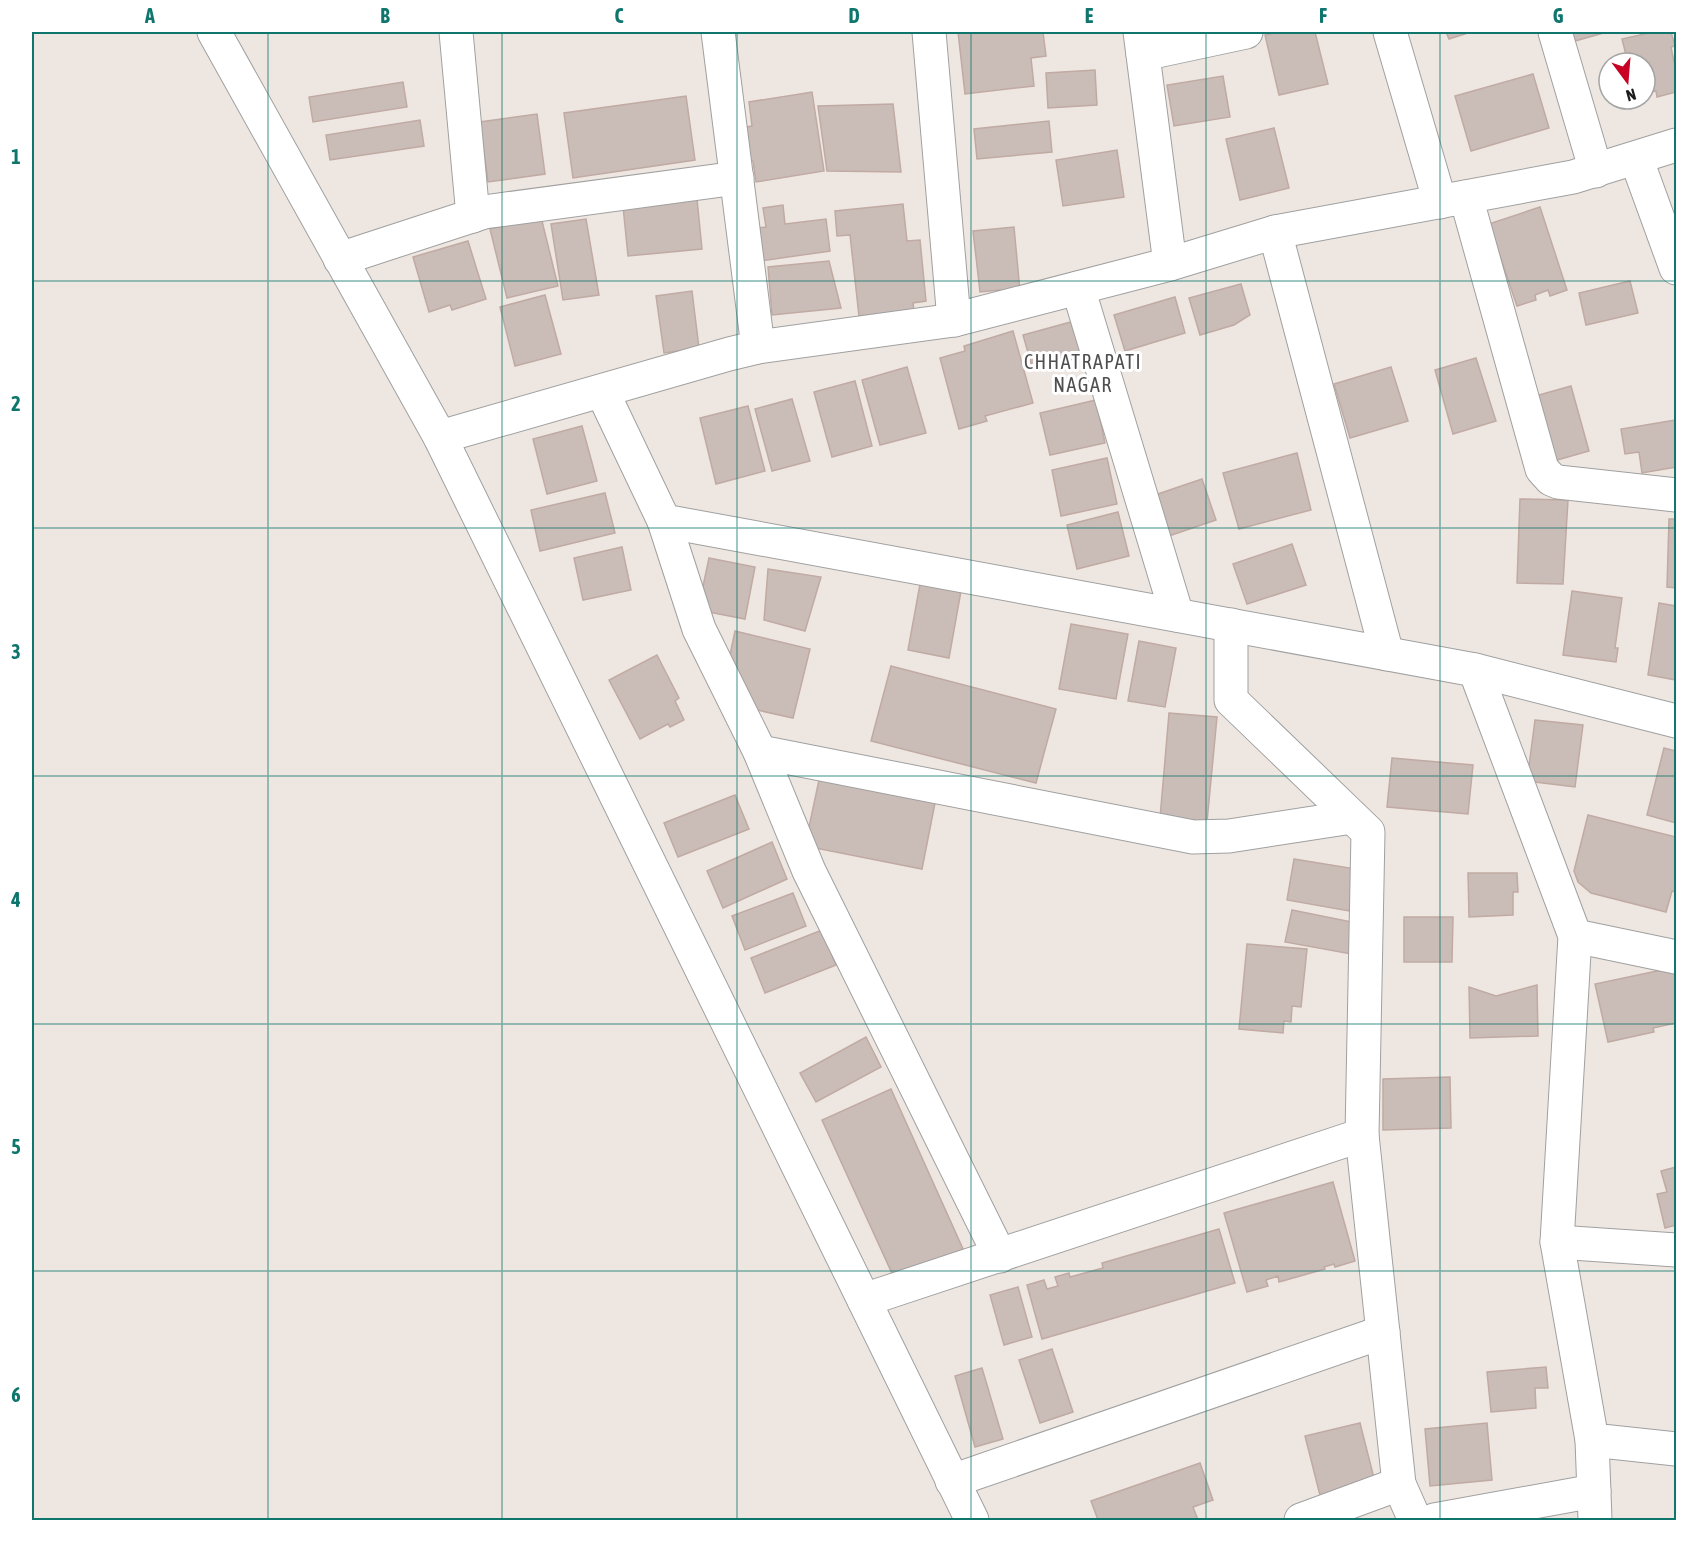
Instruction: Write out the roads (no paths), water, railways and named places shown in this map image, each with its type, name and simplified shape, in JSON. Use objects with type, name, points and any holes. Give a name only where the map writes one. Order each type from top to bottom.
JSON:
[{"type":"street","points":[[214,32],[440,438],[972,1521]]},
{"type":"street","points":[[456,32],[473,216]]},
{"type":"street","points":[[718,32],[758,347]]},
{"type":"street","points":[[929,32],[954,320]]},
{"type":"street","points":[[1170,264],[1142,43],[1246,32]]},
{"type":"street","points":[[1390,32],[1453,200],[1542,469],[1558,482],[1677,495]]},
{"type":"street","points":[[1555,32],[1596,171]]},
{"type":"street","points":[[440,438],[758,347],[954,320],[1170,264],[1275,232],[1573,177],[1677,145]]},
{"type":"street","points":[[1636,158],[1677,268]]},
{"type":"street","points":[[340,259],[473,216],[499,210],[737,178]]},
{"type":"street","points":[[1275,232],[1386,654]]},
{"type":"street","points":[[1078,288],[1177,615]]},
{"type":"street","points":[[602,391],[664,521],[699,629],[760,752],[809,871],[1000,1257]]},
{"type":"street","points":[[664,521],[1474,670],[1677,721]]},
{"type":"street","points":[[1231,625],[1231,700],[1368,832],[1362,1135],[1399,1484],[1415,1521]]},
{"type":"street","points":[[1434,1521],[1595,1506],[1592,1440],[1557,1242],[1575,936],[1474,670]]},
{"type":"street","points":[[760,752],[1193,837],[1229,836],[1352,817]]},
{"type":"street","points":[[1575,936],[1677,957]]},
{"type":"street","points":[[864,1300],[1000,1257],[1362,1135]]},
{"type":"street","points":[[1557,1242],[1677,1250]]},
{"type":"street","points":[[952,1481],[1383,1332]]},
{"type":"street","points":[[1592,1440],[1677,1449]]},
{"type":"street","points":[[1301,1521],[1399,1484]]},
{"type":"district","name":"CHHATRAPATI NAGAR","points":[[1083,372]]}]
